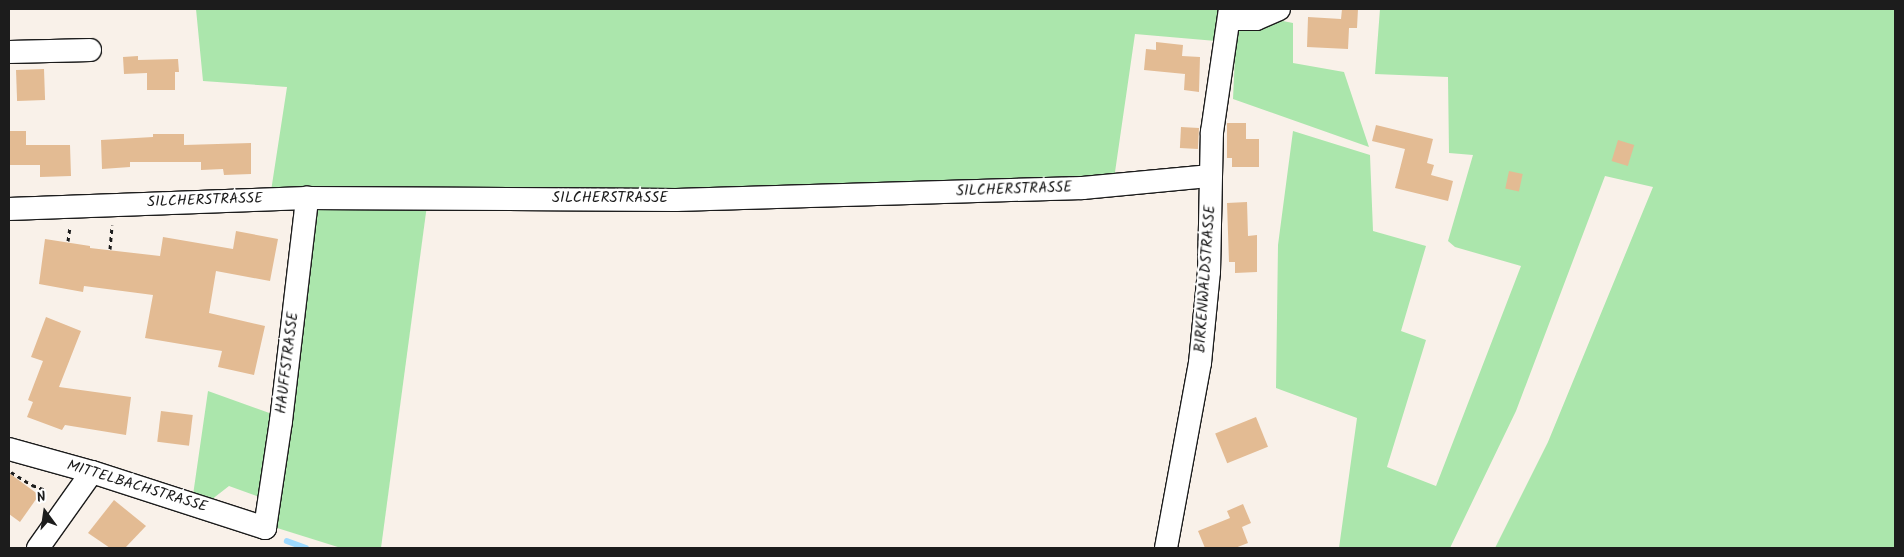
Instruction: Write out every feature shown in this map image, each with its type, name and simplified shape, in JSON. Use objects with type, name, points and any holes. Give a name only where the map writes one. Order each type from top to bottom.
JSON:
[{"type":"street","points":[[1230,14],[1256,19],[1279,9]]},
{"type":"street","name":"BIRKENWALDSTRASSE","points":[[1166,548],[1200,363],[1209,272],[1212,132],[1230,14]]},
{"type":"street","points":[[9,52],[90,50]]},
{"type":"street","name":"SILCHERSTRASSE","points":[[9,210],[160,202],[307,198],[676,200],[1083,188],[1210,176]]},
{"type":"street","name":"HAUFFSTRASSE","points":[[265,528],[281,421],[307,198]]},
{"type":"street","name":"MITTELBACHSTRASSE","points":[[9,448],[92,472],[265,528]]},
{"type":"street","points":[[38,548],[92,472]]},
{"type":"green space","points":[[196,9],[1219,9],[1216,41],[1135,34],[1114,179],[784,190],[271,191],[287,87],[203,81]]},
{"type":"green space","points":[[1380,9],[1895,9],[1895,548],[1495,548],[1548,442],[1653,187],[1605,176],[1516,411],[1450,548],[1339,548],[1357,418],[1276,388],[1278,245],[1293,131],[1370,155],[1373,231],[1426,246],[1401,331],[1426,340],[1387,467],[1436,486],[1521,266],[1455,247],[1448,241],[1473,155],[1449,153],[1448,77],[1375,74]]},
{"type":"green space","points":[[1237,12],[1293,23],[1293,63],[1344,72],[1369,147],[1233,99]]},
{"type":"green space","points":[[427,205],[381,548],[341,548],[274,527],[315,207]]},
{"type":"green space","points":[[208,391],[275,415],[262,498],[229,486],[211,500],[193,495]]},
{"type":"building","points":[[1342,9],[1358,9],[1357,28],[1349,28],[1348,49],[1307,47],[1308,17],[1341,19]]},
{"type":"building","points":[[1156,42],[1183,45],[1182,56],[1200,57],[1199,92],[1184,90],[1185,74],[1144,70],[1146,49],[1156,50]]},
{"type":"building","points":[[138,56],[138,60],[178,59],[179,72],[175,72],[175,90],[147,90],[147,73],[124,74],[123,57]]},
{"type":"building","points":[[44,69],[45,100],[17,101],[16,70]]},
{"type":"building","points":[[1227,123],[1246,123],[1246,139],[1259,139],[1259,167],[1232,167],[1232,158],[1227,158]]},
{"type":"building","points":[[1376,125],[1433,139],[1427,163],[1434,165],[1431,175],[1453,181],[1448,201],[1395,188],[1405,149],[1372,141]]},
{"type":"building","points":[[1181,127],[1199,128],[1198,149],[1180,148]]},
{"type":"building","points":[[9,131],[26,131],[26,145],[70,145],[71,176],[40,177],[40,165],[9,165]]},
{"type":"building","points":[[153,134],[184,134],[184,145],[251,143],[251,174],[224,175],[223,169],[201,170],[201,162],[130,162],[130,167],[102,169],[101,140],[153,137]]},
{"type":"building","points":[[1618,140],[1634,145],[1628,166],[1612,161]]},
{"type":"building","points":[[1509,171],[1523,174],[1519,192],[1505,189]]},
{"type":"building","points":[[1247,202],[1248,236],[1257,235],[1257,272],[1235,273],[1235,262],[1229,262],[1227,203]]},
{"type":"building","points":[[236,231],[278,239],[270,281],[216,271],[209,313],[265,326],[254,375],[218,367],[222,351],[145,338],[153,295],[84,286],[83,292],[39,284],[45,239],[90,246],[90,248],[160,256],[163,237],[233,249]]},
{"type":"building","points":[[46,317],[81,331],[59,387],[131,397],[126,435],[65,425],[62,430],[27,417],[33,402],[28,400],[43,361],[31,357]]},
{"type":"building","points":[[161,411],[193,415],[189,446],[157,442]]},
{"type":"building","points":[[1256,417],[1268,447],[1227,463],[1215,433]]},
{"type":"building","points":[[9,473],[39,495],[20,522],[9,514]]},
{"type":"building","points":[[114,500],[146,526],[125,548],[110,548],[88,533]]},
{"type":"building","points":[[1243,504],[1251,523],[1242,527],[1248,543],[1235,548],[1205,548],[1198,531],[1230,518],[1227,511]]},
{"type":"waterway","points":[[287,541],[306,548]]}]
